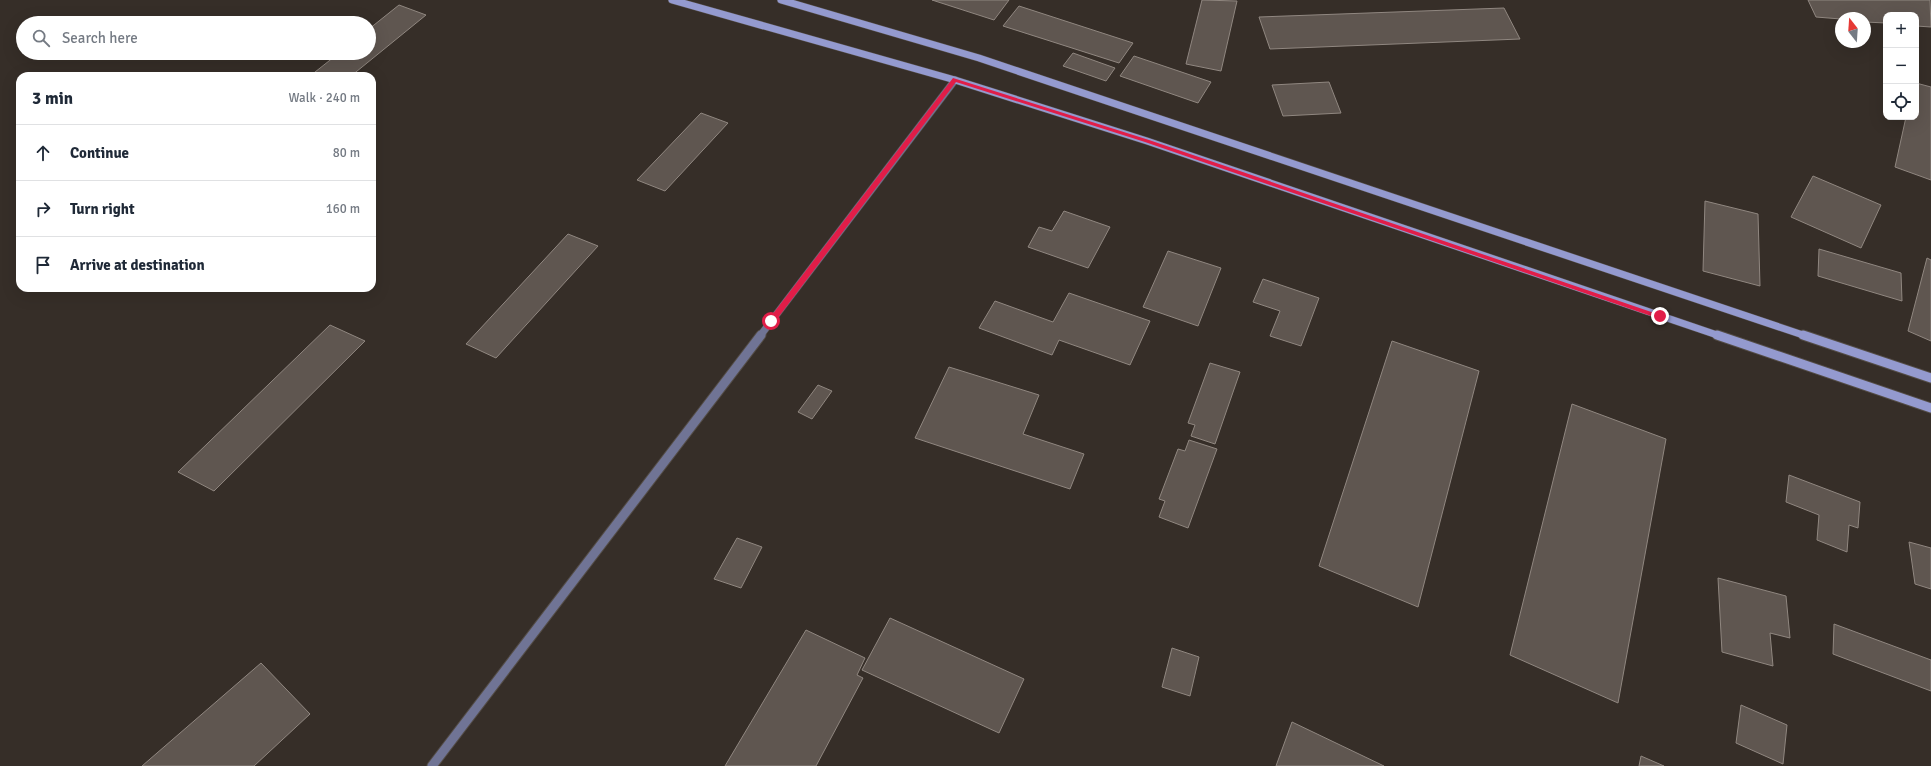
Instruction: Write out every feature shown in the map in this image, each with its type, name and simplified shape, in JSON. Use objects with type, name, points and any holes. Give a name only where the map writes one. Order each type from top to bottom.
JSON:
[{"type":"street","points":[[672,0],[955,80],[1147,141],[1931,408]]},
{"type":"street","points":[[781,0],[979,58],[1931,378]]},
{"type":"street","points":[[432,766],[955,80]]},
{"type":"building","points":[[932,0],[1009,0],[994,20]]},
{"type":"building","points":[[1202,0],[1237,1],[1221,71],[1186,64]]},
{"type":"building","points":[[1808,0],[1930,0],[1931,27],[1919,26],[1919,12],[1883,12],[1883,23],[1871,22],[1871,12],[1835,12],[1835,19],[1816,17]]},
{"type":"building","points":[[399,5],[426,15],[376,56],[376,23]]},
{"type":"building","points":[[1019,6],[1133,43],[1119,63],[1003,26]]},
{"type":"building","points":[[1504,8],[1520,39],[1270,49],[1259,17]]},
{"type":"building","points":[[1073,53],[1115,68],[1106,81],[1063,66]]},
{"type":"building","points":[[1134,56],[1211,82],[1198,103],[1120,76]]},
{"type":"building","points":[[330,60],[371,60],[356,72],[315,72]]},
{"type":"building","points":[[1329,82],[1341,113],[1283,116],[1272,85]]},
{"type":"building","points":[[1919,84],[1931,87],[1931,180],[1895,167],[1905,120],[1919,120]]},
{"type":"building","points":[[701,113],[728,123],[665,191],[637,180]]},
{"type":"building","points":[[1813,176],[1881,205],[1861,248],[1791,217]]},
{"type":"building","points":[[1705,201],[1758,214],[1760,286],[1703,271]]},
{"type":"building","points":[[1064,211],[1110,227],[1088,268],[1028,247],[1039,227],[1052,231]]},
{"type":"building","points":[[568,234],[598,246],[496,358],[466,344]]},
{"type":"building","points":[[1819,249],[1901,273],[1902,301],[1818,276]]},
{"type":"building","points":[[1168,251],[1221,268],[1198,326],[1143,307]]},
{"type":"building","points":[[1927,258],[1931,260],[1931,341],[1908,331]]},
{"type":"building","points":[[1263,279],[1319,298],[1301,346],[1270,336],[1280,311],[1253,302]]},
{"type":"building","points":[[1069,293],[1150,321],[1130,365],[1059,340],[1052,355],[979,328],[995,301],[1053,322]]},
{"type":"building","points":[[330,325],[365,341],[214,491],[178,472]]},
{"type":"building","points":[[1392,341],[1479,371],[1418,607],[1319,566]]},
{"type":"building","points":[[1210,363],[1240,372],[1215,444],[1191,436],[1195,425],[1188,423]]},
{"type":"building","points":[[949,367],[1039,395],[1023,434],[1084,454],[1070,489],[915,438]]},
{"type":"building","points":[[818,385],[832,391],[812,419],[798,412]]},
{"type":"building","points":[[1572,404],[1666,439],[1618,703],[1510,655]]},
{"type":"building","points":[[1189,440],[1217,449],[1188,528],[1159,517],[1165,501],[1159,499],[1178,449],[1185,451]]},
{"type":"building","points":[[1789,475],[1860,502],[1858,528],[1849,525],[1847,552],[1817,540],[1819,515],[1786,502]]},
{"type":"building","points":[[737,538],[762,547],[741,588],[714,579]]},
{"type":"building","points":[[1909,542],[1931,548],[1931,589],[1915,584]]},
{"type":"building","points":[[1718,578],[1786,596],[1790,638],[1770,633],[1773,666],[1722,652]]},
{"type":"building","points":[[890,618],[1024,679],[999,733],[862,670]]},
{"type":"building","points":[[1834,624],[1931,660],[1931,691],[1833,654]]},
{"type":"building","points":[[806,630],[865,658],[857,675],[863,678],[816,766],[725,766]]},
{"type":"building","points":[[1172,648],[1199,657],[1190,696],[1162,687]]},
{"type":"building","points":[[261,663],[310,714],[254,766],[142,766]]},
{"type":"building","points":[[1741,705],[1787,725],[1783,764],[1736,743]]},
{"type":"building","points":[[1292,722],[1384,766],[1276,766]]},
{"type":"building","points":[[1641,756],[1664,766],[1639,766]]},
{"type":"route","points":[[771,321],[955,80],[1147,141],[1660,316]]}]
